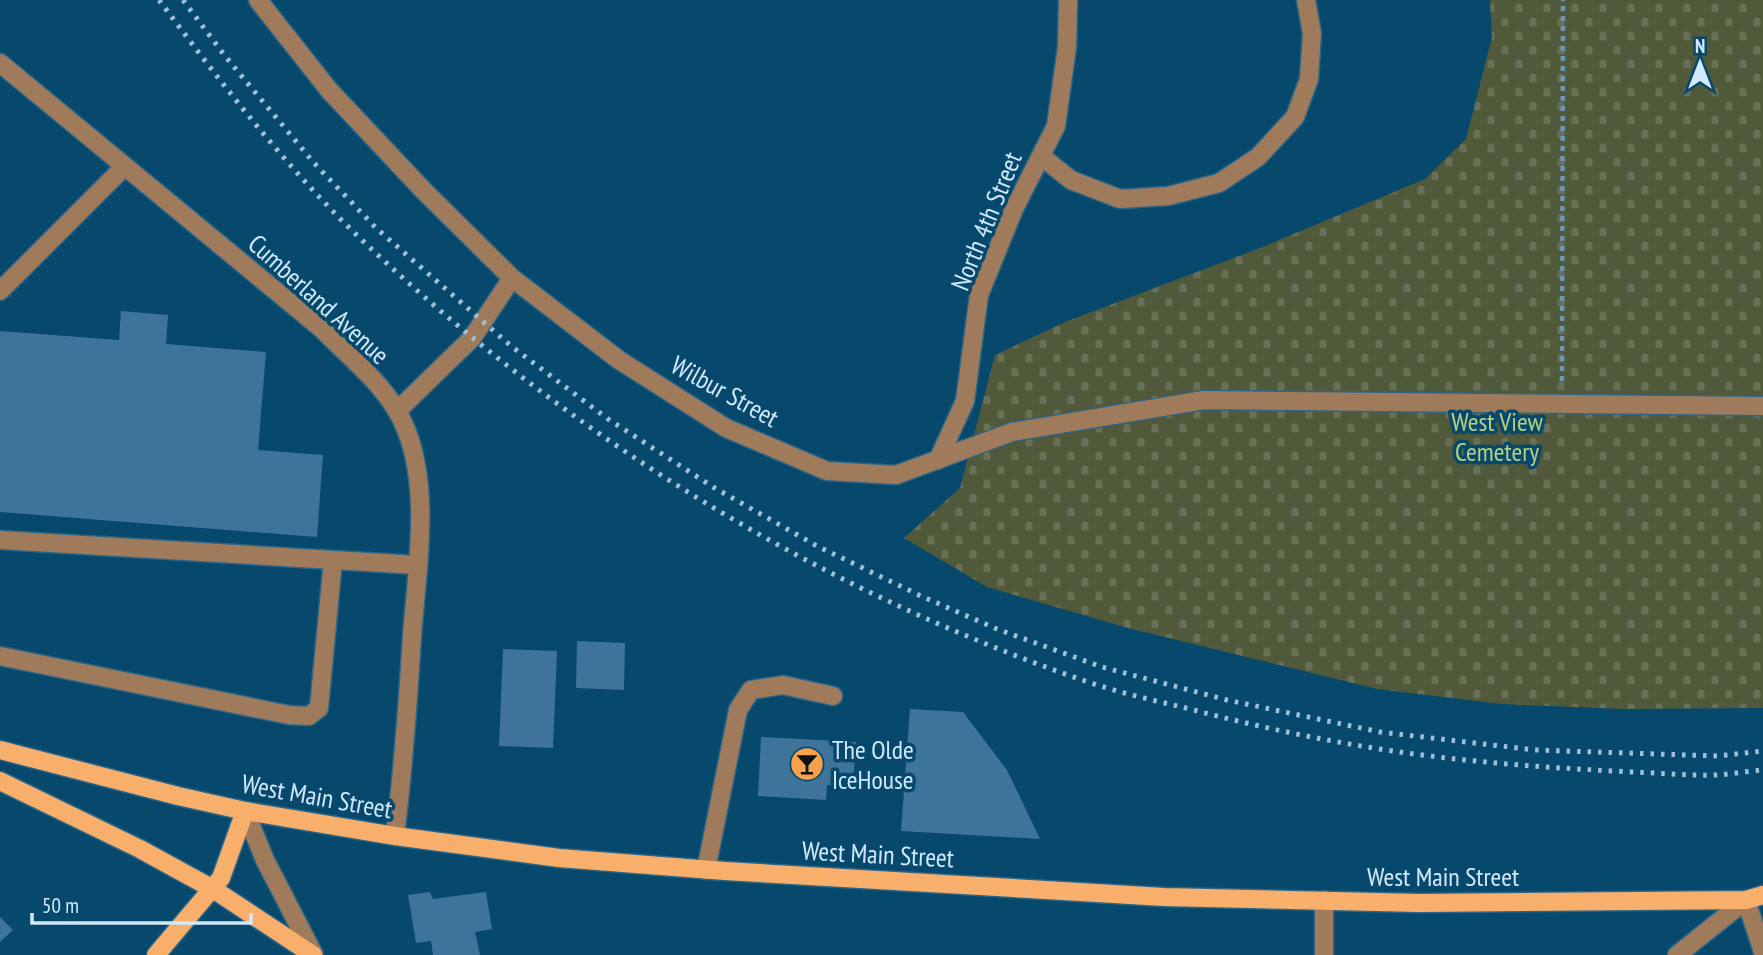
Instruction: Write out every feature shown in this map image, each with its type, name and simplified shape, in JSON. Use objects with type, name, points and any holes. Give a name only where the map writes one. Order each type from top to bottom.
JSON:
[{"type":"main road","name":"West Main Street","points":[[0,750],[245,811],[395,836],[559,858],[706,870],[1164,897],[1419,903],[1754,897]]},
{"type":"main road","points":[[0,781],[140,849],[213,889],[314,955]]},
{"type":"main road","points":[[156,955],[221,878],[245,811]]},
{"type":"street","name":"Wilbur Street","points":[[258,0],[329,90],[423,190],[512,278],[619,360],[726,428],[827,471],[896,475],[1012,432],[1204,400],[1763,406]]},
{"type":"street","name":"North 4th Street","points":[[937,460],[965,401],[979,296],[1014,209],[1056,127],[1066,47],[1068,0]]},
{"type":"street","points":[[1041,156],[1071,180],[1120,199],[1168,196],[1219,183],[1258,158],[1295,117],[1308,79],[1312,33],[1306,0]]},
{"type":"street","name":"Cumberland Avenue","points":[[0,63],[322,329],[367,374],[397,411],[411,443],[419,485],[417,565],[404,753],[395,836]]},
{"type":"street","points":[[0,291],[124,167]]},
{"type":"street","points":[[397,411],[472,338],[512,278]]},
{"type":"street","points":[[0,540],[417,565]]},
{"type":"street","points":[[0,656],[289,715],[309,716],[319,708],[332,560]]},
{"type":"street","points":[[706,870],[738,710],[751,690],[783,685],[833,695]]},
{"type":"street","points":[[245,811],[265,860],[314,955]]},
{"type":"street","points":[[1677,955],[1754,897],[1763,952]]},
{"type":"street","points":[[1324,900],[1324,955]]},
{"type":"path","points":[[1562,403],[1563,0]]},
{"type":"green space","name":"West View Cemetery","points":[[1490,0],[1763,0],[1763,708],[1623,709],[1501,704],[1377,689],[1128,628],[987,587],[904,538],[960,488],[995,355],[1065,322],[1260,248],[1425,179],[1466,139],[1492,37]]},
{"type":"building","points":[[121,311],[168,315],[166,344],[266,352],[258,450],[323,455],[317,537],[0,512],[0,331],[119,340]]},
{"type":"building","points":[[577,641],[625,643],[624,690],[576,688]]},
{"type":"building","points":[[503,649],[557,651],[553,748],[499,746]]},
{"type":"building","points":[[910,709],[963,712],[1007,770],[1040,839],[901,831]]},
{"type":"building","name":"The Olde IceHouse","points":[[761,737],[856,742],[853,787],[827,785],[826,800],[758,796]]},
{"type":"building","points":[[430,892],[433,899],[486,892],[492,929],[475,932],[480,955],[433,955],[431,941],[416,943],[408,895]]},
{"type":"building","points":[[0,917],[13,930],[0,942]]},
{"type":"railway","points":[[159,0],[231,94],[308,185],[364,242],[444,314],[527,381],[614,444],[704,502],[797,555],[892,603],[990,646],[1102,687],[1280,731],[1413,754],[1540,767],[1696,775],[1763,770]]},
{"type":"railway","points":[[183,0],[225,56],[314,163],[376,228],[511,346],[608,419],[713,487],[817,546],[921,596],[997,629],[1102,667],[1227,700],[1380,732],[1535,750],[1718,756],[1763,751]]},
{"type":"place","name":"The Olde IceHouse","points":[[807,764]]}]
